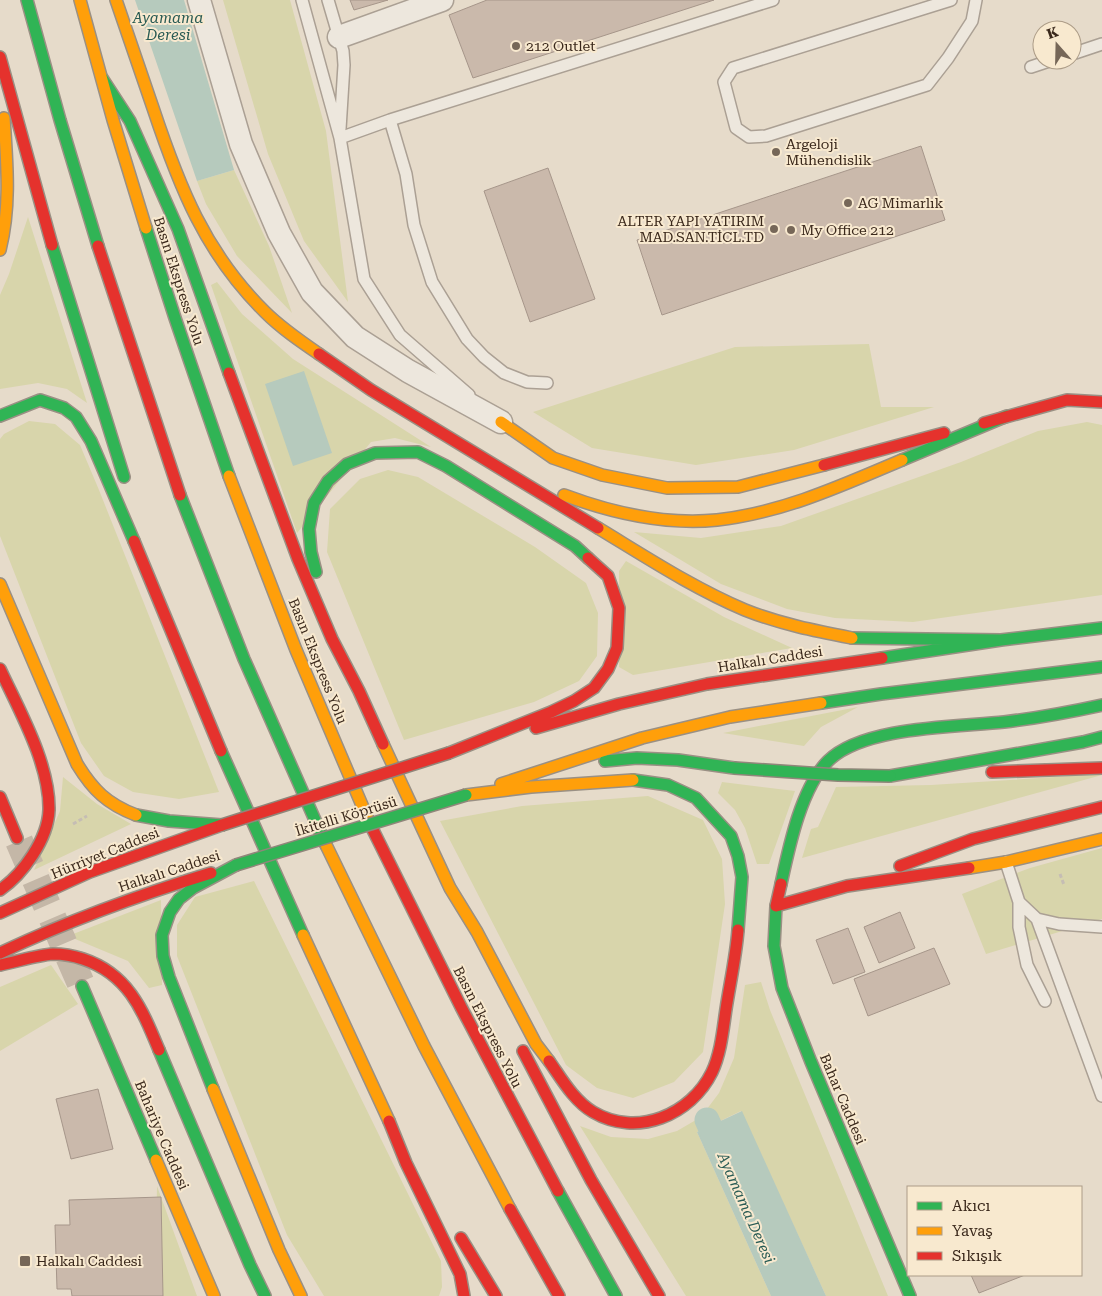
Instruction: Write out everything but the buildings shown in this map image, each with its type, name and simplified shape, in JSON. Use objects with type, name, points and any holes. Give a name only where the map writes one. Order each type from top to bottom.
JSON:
[{"type":"main road","points":[[27,0],[95,240],[153,416],[181,498],[254,682],[291,771],[360,920],[450,1095],[559,1296]]},
{"type":"main road","name":"Basın Ekspress Yolu","points":[[80,0],[145,224],[200,395],[247,525],[331,734],[381,846],[507,1099],[570,1216],[616,1296]]},
{"type":"main road","points":[[116,0],[174,170],[190,206],[215,251],[237,281],[265,312],[289,333],[371,390],[496,466],[689,582],[746,610],[803,629],[858,639],[1001,640]]},
{"type":"main road","points":[[0,58],[8,168],[6,212],[0,250]]},
{"type":"main road","points":[[0,58],[58,265],[128,489]]},
{"type":"main road","points":[[102,78],[130,121],[178,229],[298,559],[332,640],[359,691]]},
{"type":"main road","points":[[0,416],[40,400],[64,408],[76,417],[91,441],[234,785],[342,1022],[384,1108],[406,1163],[460,1274],[464,1296]]},
{"type":"main road","points":[[501,422],[553,458],[602,475],[667,488],[738,487],[1067,400],[1102,402]]},
{"type":"main road","points":[[496,466],[567,496],[610,510],[661,519],[692,521],[742,516],[784,505],[840,486],[1007,416]]},
{"type":"main road","points":[[449,754],[551,712],[574,701],[594,688],[608,669],[617,648],[619,608],[608,576],[575,546],[446,466],[418,452],[375,453],[347,464],[328,481],[314,503],[309,529],[311,552],[318,578],[359,691],[402,788],[450,888],[477,932],[536,1044],[574,1095],[594,1112],[611,1119],[630,1123],[661,1119],[684,1107],[702,1090],[712,1070],[721,1042],[737,939],[742,876],[731,836],[696,798],[668,785],[633,780],[531,787],[466,794]]},
{"type":"main road","points":[[138,522],[145,546],[148,575]]},
{"type":"main road","points":[[0,584],[77,764],[92,787],[123,812],[146,819],[167,822],[193,821],[222,824]]},
{"type":"main road","name":"Halkalı Caddesi","points":[[449,754],[619,704],[707,684],[1001,640],[1102,628]]},
{"type":"main road","points":[[466,794],[559,766],[642,738],[730,717],[881,694],[1102,667]]},
{"type":"main road","points":[[0,669],[41,764],[49,794],[46,828],[28,863],[0,890]]},
{"type":"main road","name":"Bahar Caddesi","points":[[910,1296],[811,1062],[782,988],[774,946],[776,906],[789,846],[809,792],[829,760],[848,747],[881,736],[920,730],[992,724],[1102,705]]},
{"type":"main road","points":[[890,776],[1083,742],[1102,736]]},
{"type":"main road","name":"İkitelli Köprüsü","points":[[222,824],[449,754]]},
{"type":"main road","points":[[559,766],[636,758],[678,760],[734,768],[838,775],[890,776],[1102,768]]},
{"type":"main road","name":"İkitelli Köprüsü","points":[[236,865],[466,794]]},
{"type":"main road","points":[[0,797],[17,838]]},
{"type":"main road","points":[[776,906],[847,886],[973,839],[1102,807]]},
{"type":"main road","name":"Hürriyet Caddesi","points":[[0,913],[90,872],[222,824]]},
{"type":"main road","points":[[847,886],[1006,862],[1102,839]]},
{"type":"main road","points":[[236,865],[193,888],[179,899],[170,912],[162,935],[163,956],[187,1026],[279,1250],[301,1296]]},
{"type":"main road","name":"Halkalı Caddesi","points":[[0,953],[95,912],[145,893],[236,865]]},
{"type":"main road","points":[[450,888],[465,935]]},
{"type":"main road","points":[[0,965],[53,954],[76,957],[100,965],[123,983],[145,1016],[164,1057],[250,1265],[265,1296]]},
{"type":"main road","name":"Bahariye Caddesi","points":[[82,986],[214,1296]]},
{"type":"main road","points":[[520,1045],[591,1180],[659,1296]]},
{"type":"main road","points":[[384,1108],[417,1158]]},
{"type":"main road","points":[[458,1232],[496,1296]]},
{"type":"street","points":[[198,0],[241,144],[278,233],[312,292],[355,337],[408,371],[501,422]]},
{"type":"street","points":[[339,37],[442,0]]},
{"type":"lane","points":[[302,0],[340,138],[364,279],[400,335],[501,422]]},
{"type":"lane","points":[[328,0],[343,51],[340,138]]},
{"type":"lane","points":[[340,138],[390,120],[773,0]]},
{"type":"lane","points":[[951,0],[734,68],[724,82],[736,128],[749,137],[766,136],[927,84],[948,58],[972,21],[976,0]]},
{"type":"lane","points":[[1082,51],[1102,44]]},
{"type":"lane","points":[[390,120],[406,174],[414,225],[432,282],[467,339],[484,357],[504,373],[527,382],[547,383]]},
{"type":"lane","points":[[1006,862],[1019,902],[1019,927],[1027,965],[1045,1001]]},
{"type":"lane","points":[[1019,902],[1038,919],[1102,1096]]},
{"type":"lane","points":[[1038,919],[1059,924],[1102,927]]},
{"type":"path","points":[[46,828],[60,830],[98,810],[106,800]]},
{"type":"shaded area","points":[[223,0],[290,0],[326,131],[348,302],[304,241],[268,154]]},
{"type":"shaded area","points":[[234,170],[269,246],[292,313],[237,256],[206,204],[197,181]]},
{"type":"shaded area","points":[[28,217],[87,403],[67,389],[38,383],[0,389],[0,295]]},
{"type":"shaded area","points":[[217,282],[242,314],[293,359],[431,447],[395,438],[371,442],[297,533],[211,285]]},
{"type":"shaded area","points":[[869,344],[881,407],[934,407],[794,450],[696,465],[592,448],[533,412],[735,347]]},
{"type":"shaded area","points":[[29,421],[55,424],[80,445],[219,792],[179,799],[133,792],[104,776],[81,743],[0,536],[0,439],[4,434]]},
{"type":"shaded area","points":[[1087,422],[1102,425],[1102,595],[913,622],[835,618],[787,609],[721,584],[634,532],[701,538],[781,526],[961,462],[1038,431]]},
{"type":"shaded area","points":[[388,470],[418,477],[535,547],[586,583],[598,613],[597,656],[579,681],[534,702],[404,740],[327,552],[330,509],[360,479]]},
{"type":"shaded area","points":[[626,561],[724,617],[792,648],[633,675],[619,667],[619,571]]},
{"type":"shaded area","points":[[858,707],[821,727],[804,746],[723,733]]},
{"type":"shaded area","points":[[1102,774],[802,858],[811,829],[818,827],[836,787],[931,785]]},
{"type":"shaded area","points":[[63,777],[97,804],[131,824],[34,870],[60,811]]},
{"type":"shaded area","points":[[722,782],[795,791],[769,864],[757,864],[745,828],[735,810],[718,793]]},
{"type":"shaded area","points":[[648,796],[703,820],[722,859],[725,904],[703,1052],[674,1082],[633,1098],[597,1088],[566,1065],[440,821],[522,806]]},
{"type":"shaded area","points":[[1102,848],[1102,919],[986,954],[962,894],[1030,868]]},
{"type":"shaded area","points":[[254,881],[441,1261],[442,1287],[439,1296],[324,1296],[287,1235],[177,956],[177,925],[195,897]]},
{"type":"shaded area","points":[[161,900],[162,985],[149,988],[128,961],[68,936]]},
{"type":"shaded area","points":[[51,965],[78,1004],[0,1051],[0,987]]},
{"type":"shaded area","points":[[761,982],[770,1010],[888,1296],[826,1296],[741,1111],[697,1132],[771,1296],[686,1296],[580,1126],[611,1137],[648,1139],[677,1131],[701,1117],[719,1093],[734,1058],[745,985]]},
{"type":"shaded area","points":[[157,1186],[197,1296],[155,1296]]},
{"type":"water","name":"Ayamama Deresi","points":[[135,0],[184,0],[234,170],[197,181]]},
{"type":"water","points":[[304,371],[332,453],[293,466],[265,384]]},
{"type":"water","points":[[742,1111],[826,1296],[771,1296],[697,1132]]},
{"type":"waterway","name":"Ayamama Deresi","points":[[707,1120],[723,1156]]},
{"type":"tunnel","points":[[19,841],[82,986]]},
{"type":"traffic: fast","points":[[27,0],[60,120],[98,246]]},
{"type":"traffic: fast","points":[[102,78],[130,121],[178,229],[229,373]]},
{"type":"traffic: fast","points":[[146,228],[229,476]]},
{"type":"traffic: fast","points":[[52,245],[124,477]]},
{"type":"traffic: fast","points":[[0,416],[40,400],[64,408],[76,417],[91,441],[134,541]]},
{"type":"traffic: fast","points":[[902,460],[1007,416]]},
{"type":"traffic: fast","points":[[316,572],[311,552],[309,529],[314,503],[328,481],[347,464],[375,453],[418,452],[446,466],[575,546],[588,558]]},
{"type":"traffic: fast","points":[[180,495],[244,659],[326,845]]},
{"type":"traffic: fast","points":[[882,658],[1001,640],[1102,628]]},
{"type":"traffic: fast","points":[[852,638],[1001,640]]},
{"type":"traffic: fast","points":[[821,703],[1102,667]]},
{"type":"traffic: fast","points":[[781,884],[797,819],[810,786],[828,761],[844,749],[864,741],[911,730],[1004,722],[1102,705]]},
{"type":"traffic: fast","points":[[890,776],[1102,737]]},
{"type":"traffic: fast","points":[[221,751],[303,935]]},
{"type":"traffic: fast","points":[[605,761],[637,758],[678,760],[734,768]]},
{"type":"traffic: fast","points":[[734,768],[838,775],[890,776]]},
{"type":"traffic: fast","points":[[633,780],[668,785],[696,798],[731,836],[738,856],[742,877],[738,930]]},
{"type":"traffic: fast","points":[[236,865],[466,795]]},
{"type":"traffic: fast","points":[[136,815],[169,821],[222,825]]},
{"type":"traffic: fast","points":[[213,1089],[169,977],[163,956],[162,935],[170,912],[179,899],[193,888],[236,865]]},
{"type":"traffic: fast","points":[[776,906],[774,946],[782,988],[811,1062],[910,1296]]},
{"type":"traffic: fast","points":[[82,986],[156,1160]]},
{"type":"traffic: fast","points":[[159,1050],[250,1265],[265,1296]]},
{"type":"traffic: fast","points":[[558,1191],[616,1296]]},
{"type":"traffic: slow","points":[[80,0],[113,120],[146,228]]},
{"type":"traffic: slow","points":[[116,0],[173,164],[196,217],[210,242],[244,289],[265,312],[284,329],[319,354]]},
{"type":"traffic: slow","points":[[0,250],[7,201],[4,118]]},
{"type":"traffic: slow","points":[[501,422],[553,458],[602,475],[667,488],[738,487],[824,465]]},
{"type":"traffic: slow","points":[[564,495],[601,507],[639,516],[678,521],[717,520],[789,505],[902,460]]},
{"type":"traffic: slow","points":[[229,476],[296,650],[370,824]]},
{"type":"traffic: slow","points":[[598,528],[688,582],[745,610],[785,623],[852,638]]},
{"type":"traffic: slow","points":[[0,584],[77,764],[95,789],[109,801],[136,815]]},
{"type":"traffic: slow","points":[[501,784],[642,738],[730,717],[821,703]]},
{"type":"traffic: slow","points":[[383,744],[450,888],[477,932],[536,1044],[549,1061]]},
{"type":"traffic: slow","points":[[466,795],[531,787],[633,780]]},
{"type":"traffic: slow","points":[[969,868],[1006,862],[1102,839]]},
{"type":"traffic: slow","points":[[326,845],[424,1046],[510,1209]]},
{"type":"traffic: slow","points":[[303,935],[389,1121]]},
{"type":"traffic: slow","points":[[213,1089],[279,1250],[301,1296]]},
{"type":"traffic: slow","points":[[156,1160],[214,1296]]},
{"type":"traffic: jam","points":[[0,57],[52,245]]},
{"type":"traffic: jam","points":[[98,246],[180,495]]},
{"type":"traffic: jam","points":[[319,354],[371,390],[598,528]]},
{"type":"traffic: jam","points":[[229,373],[298,559],[332,639],[359,691],[383,744]]},
{"type":"traffic: jam","points":[[984,423],[1067,400],[1102,402]]},
{"type":"traffic: jam","points":[[824,465],[944,433]]},
{"type":"traffic: jam","points":[[134,541],[221,751]]},
{"type":"traffic: jam","points":[[449,753],[574,701],[594,688],[608,669],[617,648],[619,608],[608,576],[588,558]]},
{"type":"traffic: jam","points":[[536,728],[619,704],[707,684],[882,658]]},
{"type":"traffic: jam","points":[[0,669],[39,756],[48,792],[49,810],[48,821],[33,855],[17,875],[0,890]]},
{"type":"traffic: jam","points":[[222,825],[449,753]]},
{"type":"traffic: jam","points":[[992,772],[1102,768]]},
{"type":"traffic: jam","points":[[0,797],[17,838]]},
{"type":"traffic: jam","points":[[900,866],[973,839],[1102,807]]},
{"type":"traffic: jam","points":[[370,824],[461,1007],[558,1191]]},
{"type":"traffic: jam","points":[[0,913],[90,872],[222,825]]},
{"type":"traffic: jam","points":[[781,884],[776,906],[847,886],[969,868]]},
{"type":"traffic: jam","points":[[0,953],[104,909],[211,873]]},
{"type":"traffic: jam","points":[[549,1061],[568,1089],[580,1102],[593,1112],[610,1120],[627,1123],[644,1122],[661,1118],[677,1110],[691,1100],[703,1087],[718,1057],[738,930]]},
{"type":"traffic: jam","points":[[0,965],[53,954],[76,957],[98,966],[111,974],[132,995],[159,1050]]},
{"type":"traffic: jam","points":[[523,1051],[591,1180],[659,1296]]},
{"type":"traffic: jam","points":[[389,1121],[406,1163],[460,1274],[464,1296]]},
{"type":"traffic: jam","points":[[510,1209],[559,1296]]},
{"type":"traffic: jam","points":[[461,1238],[496,1296]]},
{"type":"place","name":"212 Outlet","points":[[516,46]]},
{"type":"place","name":"Argeloji Mühendislik","points":[[776,152]]},
{"type":"place","name":"AG Mimarlık","points":[[848,203]]},
{"type":"place","name":"ALTER YAPI YATIRIM MAD.SAN.TİCL.TD","points":[[774,229]]},
{"type":"place","name":"My Office 212","points":[[791,230]]},
{"type":"place","name":"Halkalı Caddesi","points":[[25,1261]]}]
